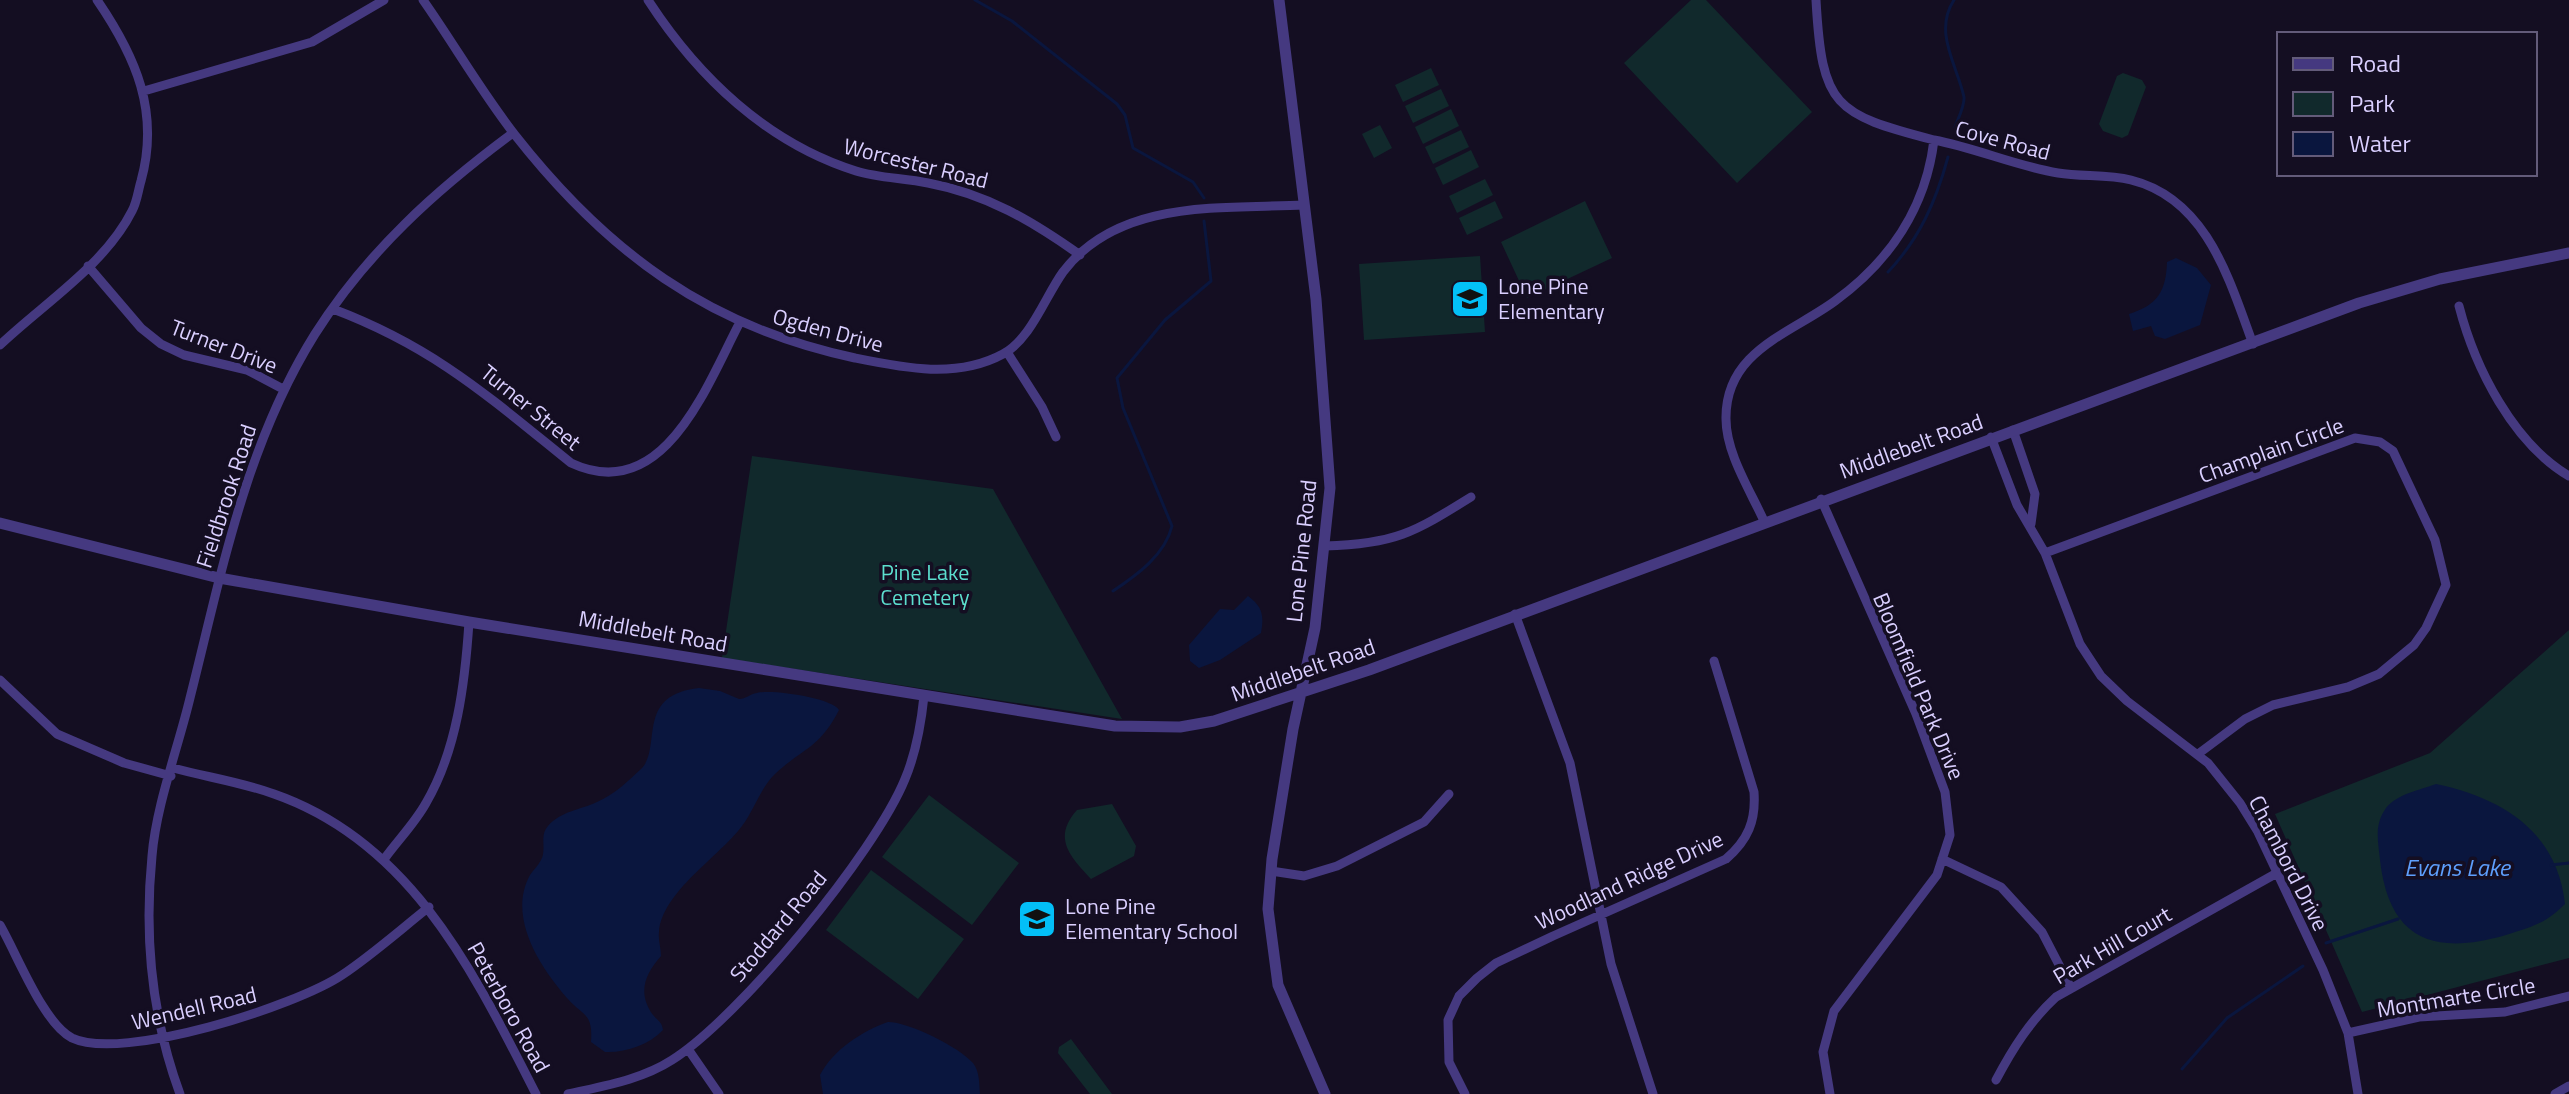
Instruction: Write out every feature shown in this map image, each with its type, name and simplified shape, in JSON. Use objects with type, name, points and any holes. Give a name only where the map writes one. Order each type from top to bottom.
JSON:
[{"type":"street","points":[[0,345],[88,266],[132,211],[149,146],[144,91],[126,46],[97,0]]},
{"type":"street","points":[[144,91],[312,42],[384,0]]},
{"type":"street","name":"Ogden Drive","points":[[423,0],[513,133],[579,210],[616,244],[672,285],[739,324],[811,349],[886,365],[951,371],[1007,352]]},
{"type":"street","name":"Worcester Road","points":[[648,0],[668,31],[718,89],[763,124],[811,152],[857,172],[929,183],[984,197],[1031,220],[1080,255]]},
{"type":"street","name":"Lone Pine Road","points":[[1279,0],[1329,443],[1325,546],[1315,628],[1299,694],[1271,871],[1271,949],[1278,985],[1325,1094]]},
{"type":"street","points":[[1816,0],[1821,59],[1829,84],[1842,104],[1857,117],[1934,140]]},
{"type":"street","name":"Fieldbrook Road","points":[[180,1094],[160,1038],[152,976],[149,911],[152,853],[219,578],[252,462],[283,389],[333,309],[403,222],[450,180],[513,133]]},
{"type":"street","name":"Cove Road","points":[[1764,521],[1736,460],[1725,422],[1731,387],[1741,367],[1759,348],[1835,301],[1861,279],[1899,235],[1920,202],[1934,140],[1978,148],[2060,174],[2117,177],[2154,187],[2188,214],[2216,251],[2226,269],[2253,344]]},
{"type":"street","points":[[1056,437],[1042,407],[1007,352],[1034,319],[1065,271],[1090,245],[1136,219],[1182,212],[1304,205]]},
{"type":"street","name":"Middlebelt Road","points":[[0,523],[219,578],[469,622],[1142,728],[1214,721],[1299,694],[2359,303],[2418,285],[2569,253]]},
{"type":"street","name":"Turner Drive","points":[[88,266],[141,328],[161,344],[184,355],[247,370],[283,389]]},
{"type":"street","points":[[2459,306],[2482,367],[2519,429],[2533,450],[2569,476]]},
{"type":"street","name":"Turner Street","points":[[333,309],[379,326],[425,351],[457,371],[571,463],[608,475],[630,469],[654,457],[673,439],[694,411],[739,324]]},
{"type":"street","name":"Chambord Drive","points":[[2013,430],[2035,494],[2031,524]]},
{"type":"street","name":"Chambord Drive","points":[[1991,437],[2017,505],[2031,524],[2045,553],[2080,644],[2101,676],[2127,701],[2198,754],[2240,803],[2323,970],[2348,1033],[2358,1094]]},
{"type":"street","name":"Champlain Circle","points":[[2045,553],[2355,438],[2380,442],[2393,451],[2435,540],[2446,585],[2426,628],[2414,645],[2379,674],[2348,687],[2273,705],[2245,719],[2198,754]]},
{"type":"street","points":[[1325,546],[1373,544],[1411,533],[1471,497]]},
{"type":"street","name":"Bloomfield Park Drive","points":[[1821,499],[1916,714],[1945,792],[1950,835],[1937,875],[1834,1011],[1823,1052],[1830,1094]]},
{"type":"street","points":[[1515,614],[1570,763],[1592,860],[1600,917],[1653,1094]]},
{"type":"street","points":[[385,858],[426,803],[452,741],[465,670],[469,622]]},
{"type":"street","name":"Woodland Ridge Drive","points":[[1465,1094],[1449,1062],[1446,1039],[1448,1020],[1459,996],[1496,963],[1726,859],[1746,839],[1756,810],[1749,770],[1714,661]]},
{"type":"street","name":"Peterboro Road","points":[[0,680],[57,734],[110,758],[274,794],[339,824],[385,858],[429,907],[473,971],[536,1094]]},
{"type":"street","name":"Stoddard Road","points":[[568,1094],[651,1072],[688,1049],[761,977],[875,837],[905,780],[919,735],[924,696]]},
{"type":"street","points":[[1271,871],[1304,876],[1337,866],[1424,822],[1449,794]]},
{"type":"street","points":[[1942,859],[2001,887],[2042,932],[2071,988]]},
{"type":"street","name":"Park Hill Court","points":[[1996,1080],[2036,1016],[2071,988],[2277,873]]},
{"type":"street","name":"Wendell Road","points":[[0,925],[55,1023],[72,1038],[102,1046],[160,1038],[287,1003],[340,977],[429,907]]},
{"type":"street","name":"Montmarte Circle","points":[[2348,1033],[2419,1017],[2505,1012],[2569,996]]},
{"type":"street","points":[[688,1049],[719,1094]]},
{"type":"street","points":[[2555,1094],[2569,1086]]},
{"type":"green space","points":[[1691,0],[1706,0],[1812,112],[1737,183],[1624,63]]},
{"type":"green space","points":[[1431,68],[1439,85],[1403,102],[1395,85]]},
{"type":"green space","points":[[2123,73],[2142,80],[2146,87],[2128,135],[2122,138],[2103,131],[2099,124],[2117,76]]},
{"type":"green space","points":[[1441,89],[1449,106],[1413,123],[1405,106]]},
{"type":"green space","points":[[1451,109],[1459,126],[1423,144],[1415,127]]},
{"type":"green space","points":[[1380,125],[1392,148],[1374,158],[1362,134]]},
{"type":"green space","points":[[1461,130],[1469,147],[1433,164],[1425,147]]},
{"type":"green space","points":[[1471,150],[1479,167],[1443,185],[1435,168]]},
{"type":"green space","points":[[1485,179],[1493,195],[1457,213],[1449,196]]},
{"type":"green space","points":[[1495,201],[1503,218],[1467,235],[1459,218]]},
{"type":"green space","points":[[1585,201],[1612,258],[1527,298],[1501,242]]},
{"type":"green space","points":[[1480,256],[1485,332],[1364,340],[1359,264]]},
{"type":"green space","name":"Pine Lake Cemetery","points":[[752,456],[993,489],[1122,719],[722,658]]},
{"type":"green space","points":[[2569,630],[2569,958],[2362,1012],[2275,814],[2430,753]]},
{"type":"green space","points":[[929,795],[1019,863],[972,925],[882,857]]},
{"type":"green space","points":[[1112,804],[1136,846],[1134,856],[1091,879],[1067,846],[1066,829],[1077,810]]},
{"type":"green space","points":[[871,870],[964,939],[918,999],[826,930]]},
{"type":"green space","points":[[1071,1039],[1112,1094],[1090,1094],[1058,1053],[1059,1047]]},
{"type":"water","points":[[2176,258],[2197,268],[2211,285],[2200,325],[2165,339],[2155,336],[2151,326],[2133,331],[2129,314],[2154,301],[2165,281],[2167,262]]},
{"type":"water","points":[[1248,596],[1261,612],[1261,633],[1220,660],[1199,668],[1190,661],[1189,645],[1220,609],[1234,610]]},
{"type":"water","points":[[699,688],[720,691],[739,699],[765,692],[801,696],[825,702],[839,710],[818,740],[770,779],[742,826],[670,903],[659,932],[661,956],[647,977],[644,991],[648,1007],[663,1030],[636,1047],[605,1052],[591,1042],[589,1020],[557,986],[537,957],[524,924],[524,891],[543,856],[544,834],[548,826],[565,814],[603,799],[631,779],[647,760],[658,711],[679,693]]},
{"type":"water","name":"Evans Lake","points":[[2436,784],[2483,798],[2522,822],[2551,856],[2560,878],[2565,904],[2538,924],[2480,941],[2437,942],[2419,935],[2405,924],[2393,908],[2385,887],[2378,827],[2382,814],[2396,799]]},
{"type":"water","points":[[888,1022],[920,1031],[966,1057],[977,1070],[980,1094],[823,1094],[820,1075],[832,1057],[858,1036]]},
{"type":"waterway","points":[[975,0],[1012,21],[1117,104],[1125,115],[1133,148],[1193,182],[1204,198]]},
{"type":"waterway","points":[[1954,0],[1948,12],[1946,36],[1964,97],[1955,127]]},
{"type":"waterway","points":[[1888,272],[1926,218],[1948,157]]},
{"type":"waterway","points":[[1113,591],[1157,555],[1172,526],[1123,408],[1117,378],[1165,320],[1211,281],[1204,221]]},
{"type":"waterway","points":[[2551,865],[2569,863]]},
{"type":"waterway","points":[[2326,943],[2398,919]]},
{"type":"waterway","points":[[2182,1069],[2227,1018],[2303,966]]},
{"type":"place","name":"Lone Pine Elementary","points":[[1470,299]]},
{"type":"place","name":"Lone Pine Elementary School","points":[[1037,919]]}]
